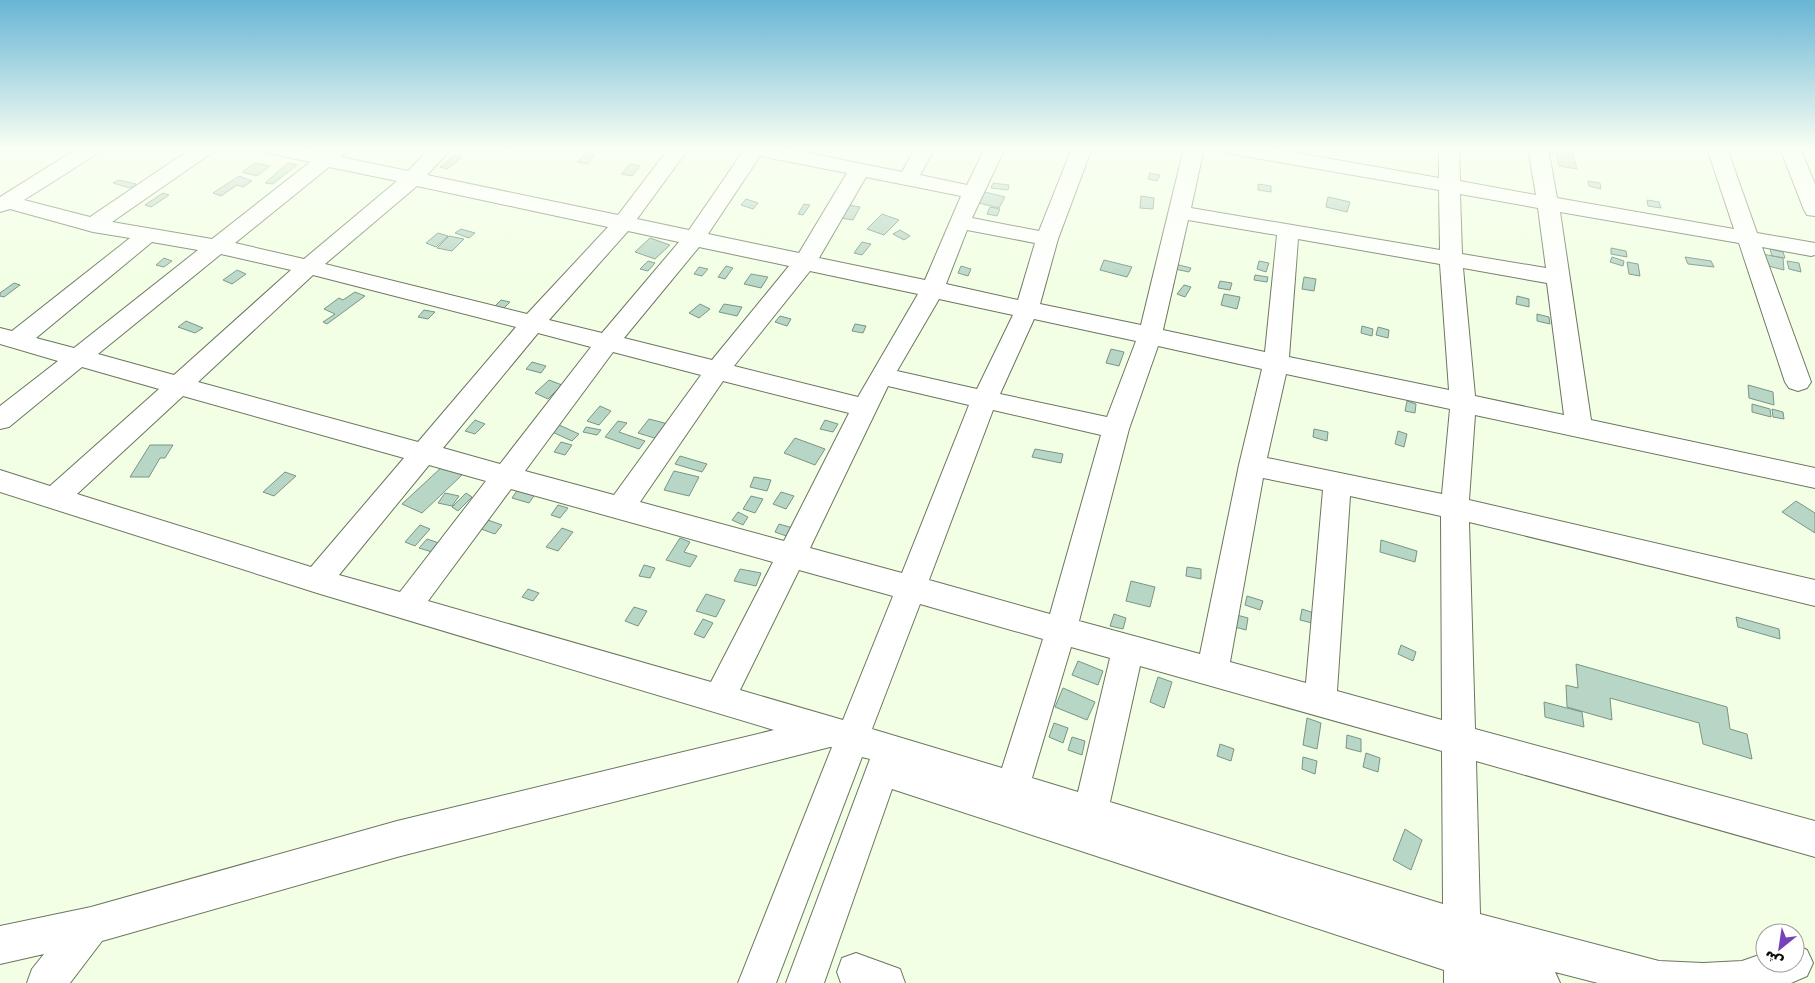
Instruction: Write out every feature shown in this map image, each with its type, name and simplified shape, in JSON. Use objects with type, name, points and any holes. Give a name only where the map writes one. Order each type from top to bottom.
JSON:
[{"type":"street","points":[[4,204],[20,194]]},
{"type":"street","points":[[93,225],[139,194]]},
{"type":"street","points":[[0,420],[281,194]]},
{"type":"street","points":[[55,498],[336,242],[393,194]]},
{"type":"street","points":[[485,194],[1815,478]]},
{"type":"street","points":[[316,581],[531,325],[623,224],[645,194]]},
{"type":"street","points":[[406,606],[606,344],[694,239],[724,194]]},
{"type":"street","points":[[620,508],[717,371],[805,262],[845,194]]},
{"type":"street","points":[[720,698],[881,376],[932,290],[972,194]]},
{"type":"street","points":[[757,983],[841,735],[911,588],[985,398],[1027,310],[1047,239],[1064,194]]},
{"type":"street","points":[[1012,788],[1061,630],[1116,428],[1150,336],[1183,194]]},
{"type":"street","points":[[1450,194],[1451,259],[1462,403],[1455,508],[1462,956]]},
{"type":"street","points":[[1490,194],[1811,249]]},
{"type":"street","points":[[1546,194],[1579,428]]},
{"type":"street","points":[[1733,194],[1798,382]]},
{"type":"street","points":[[1808,194],[1815,210]]},
{"type":"street","points":[[4,204],[146,236],[215,246],[309,267],[531,325],[865,408]]},
{"type":"street","points":[[1179,212],[1557,277]]},
{"type":"street","points":[[959,222],[1047,239]]},
{"type":"street","points":[[1212,672],[1252,464],[1276,363],[1288,232]]},
{"type":"street","points":[[8,338],[146,236]]},
{"type":"street","points":[[8,338],[1815,838]]},
{"type":"street","points":[[881,376],[1116,428]]},
{"type":"street","points":[[1252,464],[1455,508],[1815,593]]},
{"type":"street","points":[[0,481],[316,581],[720,698],[1090,813],[1462,956],[1659,980],[1703,982],[1742,980],[1763,973]]},
{"type":"street","points":[[1320,701],[1337,483]]},
{"type":"street","points":[[1090,813],[1128,648]]},
{"type":"street","points":[[0,944],[92,926],[398,839],[841,735]]},
{"type":"street","points":[[805,983],[882,770],[1541,983]]},
{"type":"street","points":[[46,983],[92,926]]},
{"type":"building","points":[[162,194],[169,195],[151,207],[145,205]]},
{"type":"building","points":[[984,194],[1005,197],[999,208],[979,203]]},
{"type":"building","points":[[1141,196],[1154,198],[1153,209],[1140,208]]},
{"type":"building","points":[[1328,197],[1350,202],[1347,212],[1326,207]]},
{"type":"building","points":[[746,199],[758,203],[753,209],[741,205]]},
{"type":"building","points":[[1647,200],[1659,202],[1661,208],[1648,206]]},
{"type":"building","points":[[804,204],[810,205],[803,215],[798,214]]},
{"type":"building","points":[[841,204],[860,207],[853,220],[834,217]]},
{"type":"building","points":[[990,207],[1000,209],[997,216],[987,214]]},
{"type":"building","points":[[882,214],[899,220],[884,235],[867,229]]},
{"type":"building","points":[[461,229],[475,233],[469,238],[455,233]]},
{"type":"building","points":[[900,230],[910,236],[904,240],[893,234]]},
{"type":"building","points":[[438,233],[448,236],[436,247],[426,243]]},
{"type":"building","points":[[449,236],[464,239],[452,251],[437,248]]},
{"type":"building","points":[[650,238],[670,245],[655,259],[635,252]]},
{"type":"building","points":[[862,242],[871,244],[862,255],[854,253]]},
{"type":"building","points":[[1611,248],[1626,251],[1627,257],[1611,254]]},
{"type":"building","points":[[1770,249],[1783,252],[1785,258],[1772,256]]},
{"type":"building","points":[[1763,254],[1783,258],[1784,270],[1764,265]]},
{"type":"building","points":[[1612,257],[1624,261],[1623,266],[1610,262]]},
{"type":"building","points":[[1685,257],[1711,261],[1714,267],[1688,264]]},
{"type":"building","points":[[164,258],[172,261],[164,267],[156,265]]},
{"type":"building","points":[[1104,260],[1132,267],[1127,277],[1100,270]]},
{"type":"building","points":[[648,261],[655,263],[648,271],[640,269]]},
{"type":"building","points":[[1259,261],[1269,263],[1266,272],[1257,269]]},
{"type":"building","points":[[1787,261],[1799,263],[1801,272],[1789,269]]},
{"type":"building","points":[[1627,262],[1638,264],[1640,276],[1629,274]]},
{"type":"building","points":[[1171,263],[1191,268],[1189,272],[1170,268]]},
{"type":"building","points":[[726,266],[733,268],[725,279],[718,277]]},
{"type":"building","points":[[961,266],[971,269],[968,276],[958,273]]},
{"type":"building","points":[[699,267],[708,269],[702,276],[694,274]]},
{"type":"building","points":[[237,270],[246,274],[232,284],[223,280]]},
{"type":"building","points":[[751,274],[768,277],[761,288],[744,284]]},
{"type":"building","points":[[1255,275],[1268,277],[1267,282],[1254,280]]},
{"type":"building","points":[[1304,277],[1316,279],[1314,291],[1302,289]]},
{"type":"building","points":[[1220,281],[1232,283],[1230,290],[1218,288]]},
{"type":"building","points":[[14,283],[20,285],[4,297],[0,296],[0,293]]},
{"type":"building","points":[[1184,285],[1191,287],[1185,297],[1177,294]]},
{"type":"building","points":[[355,292],[365,296],[327,324],[323,322],[335,314],[324,309],[339,298],[343,300]]},
{"type":"building","points":[[1224,294],[1240,297],[1237,309],[1221,305]]},
{"type":"building","points":[[1517,296],[1529,299],[1529,307],[1516,304]]},
{"type":"building","points":[[501,300],[510,302],[499,313],[491,310]]},
{"type":"building","points":[[700,304],[710,309],[699,318],[689,313]]},
{"type":"building","points":[[724,304],[742,307],[737,316],[719,312]]},
{"type":"building","points":[[424,310],[435,312],[428,319],[418,317]]},
{"type":"building","points":[[1537,314],[1549,317],[1550,324],[1537,321]]},
{"type":"building","points":[[780,316],[791,319],[787,326],[775,322]]},
{"type":"building","points":[[186,321],[203,328],[195,333],[178,327]]},
{"type":"building","points":[[855,324],[866,326],[863,333],[852,331]]},
{"type":"building","points":[[1362,326],[1373,329],[1372,336],[1361,333]]},
{"type":"building","points":[[1378,327],[1389,330],[1388,338],[1376,335]]},
{"type":"building","points":[[1111,349],[1124,352],[1119,366],[1106,363]]},
{"type":"building","points":[[532,362],[546,366],[541,373],[526,369]]},
{"type":"building","points":[[549,380],[562,385],[548,399],[535,393]]},
{"type":"building","points":[[1748,385],[1773,392],[1774,405],[1749,398]]},
{"type":"building","points":[[1407,401],[1416,404],[1415,413],[1405,411]]},
{"type":"building","points":[[1752,404],[1770,409],[1771,417],[1752,412]]},
{"type":"building","points":[[600,406],[611,411],[599,425],[587,421]]},
{"type":"building","points":[[1772,409],[1783,412],[1784,419],[1773,417]]},
{"type":"building","points":[[649,419],[672,425],[661,440],[638,433]]},
{"type":"building","points":[[475,420],[485,424],[475,434],[465,431]]},
{"type":"building","points":[[825,420],[838,424],[833,432],[820,429]]},
{"type":"building","points":[[618,421],[627,423],[619,432],[645,441],[639,449],[605,437]]},
{"type":"building","points":[[557,424],[579,434],[572,441],[550,431]]},
{"type":"building","points":[[586,427],[601,430],[597,435],[583,432]]},
{"type":"building","points":[[1314,429],[1328,432],[1327,441],[1313,437]]},
{"type":"building","points":[[1398,431],[1407,434],[1404,447],[1395,444]]},
{"type":"building","points":[[795,438],[825,449],[815,465],[784,453]]},
{"type":"building","points":[[561,442],[572,445],[565,455],[554,452]]},
{"type":"building","points":[[150,445],[173,445],[165,458],[160,458],[149,477],[130,477]]},
{"type":"building","points":[[1035,449],[1063,454],[1061,463],[1032,457]]},
{"type":"building","points":[[680,456],[707,464],[702,472],[675,464]]},
{"type":"building","points":[[443,466],[462,475],[422,513],[402,504]]},
{"type":"building","points":[[674,471],[699,477],[689,496],[664,490]]},
{"type":"building","points":[[285,472],[296,476],[274,496],[263,492]]},
{"type":"building","points":[[754,477],[771,480],[767,491],[750,487]]},
{"type":"building","points":[[520,486],[538,490],[529,503],[512,498]]},
{"type":"building","points":[[781,492],[794,496],[786,509],[773,504]]},
{"type":"building","points":[[445,493],[459,496],[452,506],[438,503]]},
{"type":"building","points":[[466,493],[472,497],[458,511],[452,507]]},
{"type":"building","points":[[751,496],[763,499],[755,513],[743,509]]},
{"type":"building","points":[[1796,501],[1815,513],[1815,533],[1782,512]]},
{"type":"building","points":[[558,505],[568,508],[560,518],[551,515]]},
{"type":"building","points":[[738,512],[748,517],[743,525],[732,520]]},
{"type":"building","points":[[488,520],[502,525],[495,534],[481,529]]},
{"type":"building","points":[[779,524],[793,528],[789,537],[775,532]]},
{"type":"building","points":[[420,525],[430,529],[415,546],[405,542]]},
{"type":"building","points":[[562,528],[573,532],[558,551],[546,547]]},
{"type":"building","points":[[680,538],[690,542],[684,552],[697,556],[690,567],[666,560]]},
{"type":"building","points":[[427,539],[439,543],[432,552],[419,548]]},
{"type":"building","points":[[1381,540],[1417,551],[1415,562],[1380,552]]},
{"type":"building","points":[[644,565],[655,568],[650,578],[639,576]]},
{"type":"building","points":[[1187,567],[1201,569],[1201,579],[1186,576]]},
{"type":"building","points":[[740,569],[761,573],[756,586],[734,581]]},
{"type":"building","points":[[1131,581],[1155,587],[1150,607],[1126,601]]},
{"type":"building","points":[[528,589],[539,593],[533,601],[522,597]]},
{"type":"building","points":[[706,594],[725,600],[716,617],[696,611]]},
{"type":"building","points":[[1247,596],[1263,601],[1260,610],[1245,605]]},
{"type":"building","points":[[634,607],[647,611],[638,626],[625,621]]},
{"type":"building","points":[[1302,609],[1317,614],[1316,624],[1300,620]]},
{"type":"building","points":[[1114,614],[1126,618],[1123,629],[1110,626]]},
{"type":"building","points":[[1233,614],[1248,618],[1246,630],[1231,626]]},
{"type":"building","points":[[1736,617],[1779,629],[1780,639],[1738,627]]},
{"type":"building","points":[[703,619],[713,623],[704,638],[694,634]]},
{"type":"building","points":[[1401,645],[1416,652],[1413,661],[1398,654]]},
{"type":"building","points":[[1078,661],[1103,671],[1098,685],[1072,675]]},
{"type":"building","points":[[1576,664],[1727,707],[1730,729],[1747,734],[1752,759],[1703,744],[1699,723],[1610,698],[1612,720],[1567,707],[1566,685],[1578,688]]},
{"type":"building","points":[[1158,677],[1172,682],[1164,708],[1150,702]]},
{"type":"building","points":[[1063,688],[1095,702],[1087,720],[1055,707]]},
{"type":"building","points":[[1544,702],[1582,712],[1584,727],[1545,717]]},
{"type":"building","points":[[1307,718],[1321,723],[1317,749],[1303,745]]},
{"type":"building","points":[[1054,723],[1068,728],[1063,743],[1049,737]]},
{"type":"building","points":[[1347,735],[1361,739],[1361,752],[1346,748]]},
{"type":"building","points":[[1072,737],[1085,741],[1082,755],[1068,750]]},
{"type":"building","points":[[1220,744],[1234,749],[1231,761],[1217,756]]},
{"type":"building","points":[[1366,753],[1380,758],[1378,772],[1363,767]]},
{"type":"building","points":[[1303,757],[1317,761],[1315,774],[1302,769]]},
{"type":"building","points":[[1405,829],[1422,840],[1411,870],[1393,860]]}]
